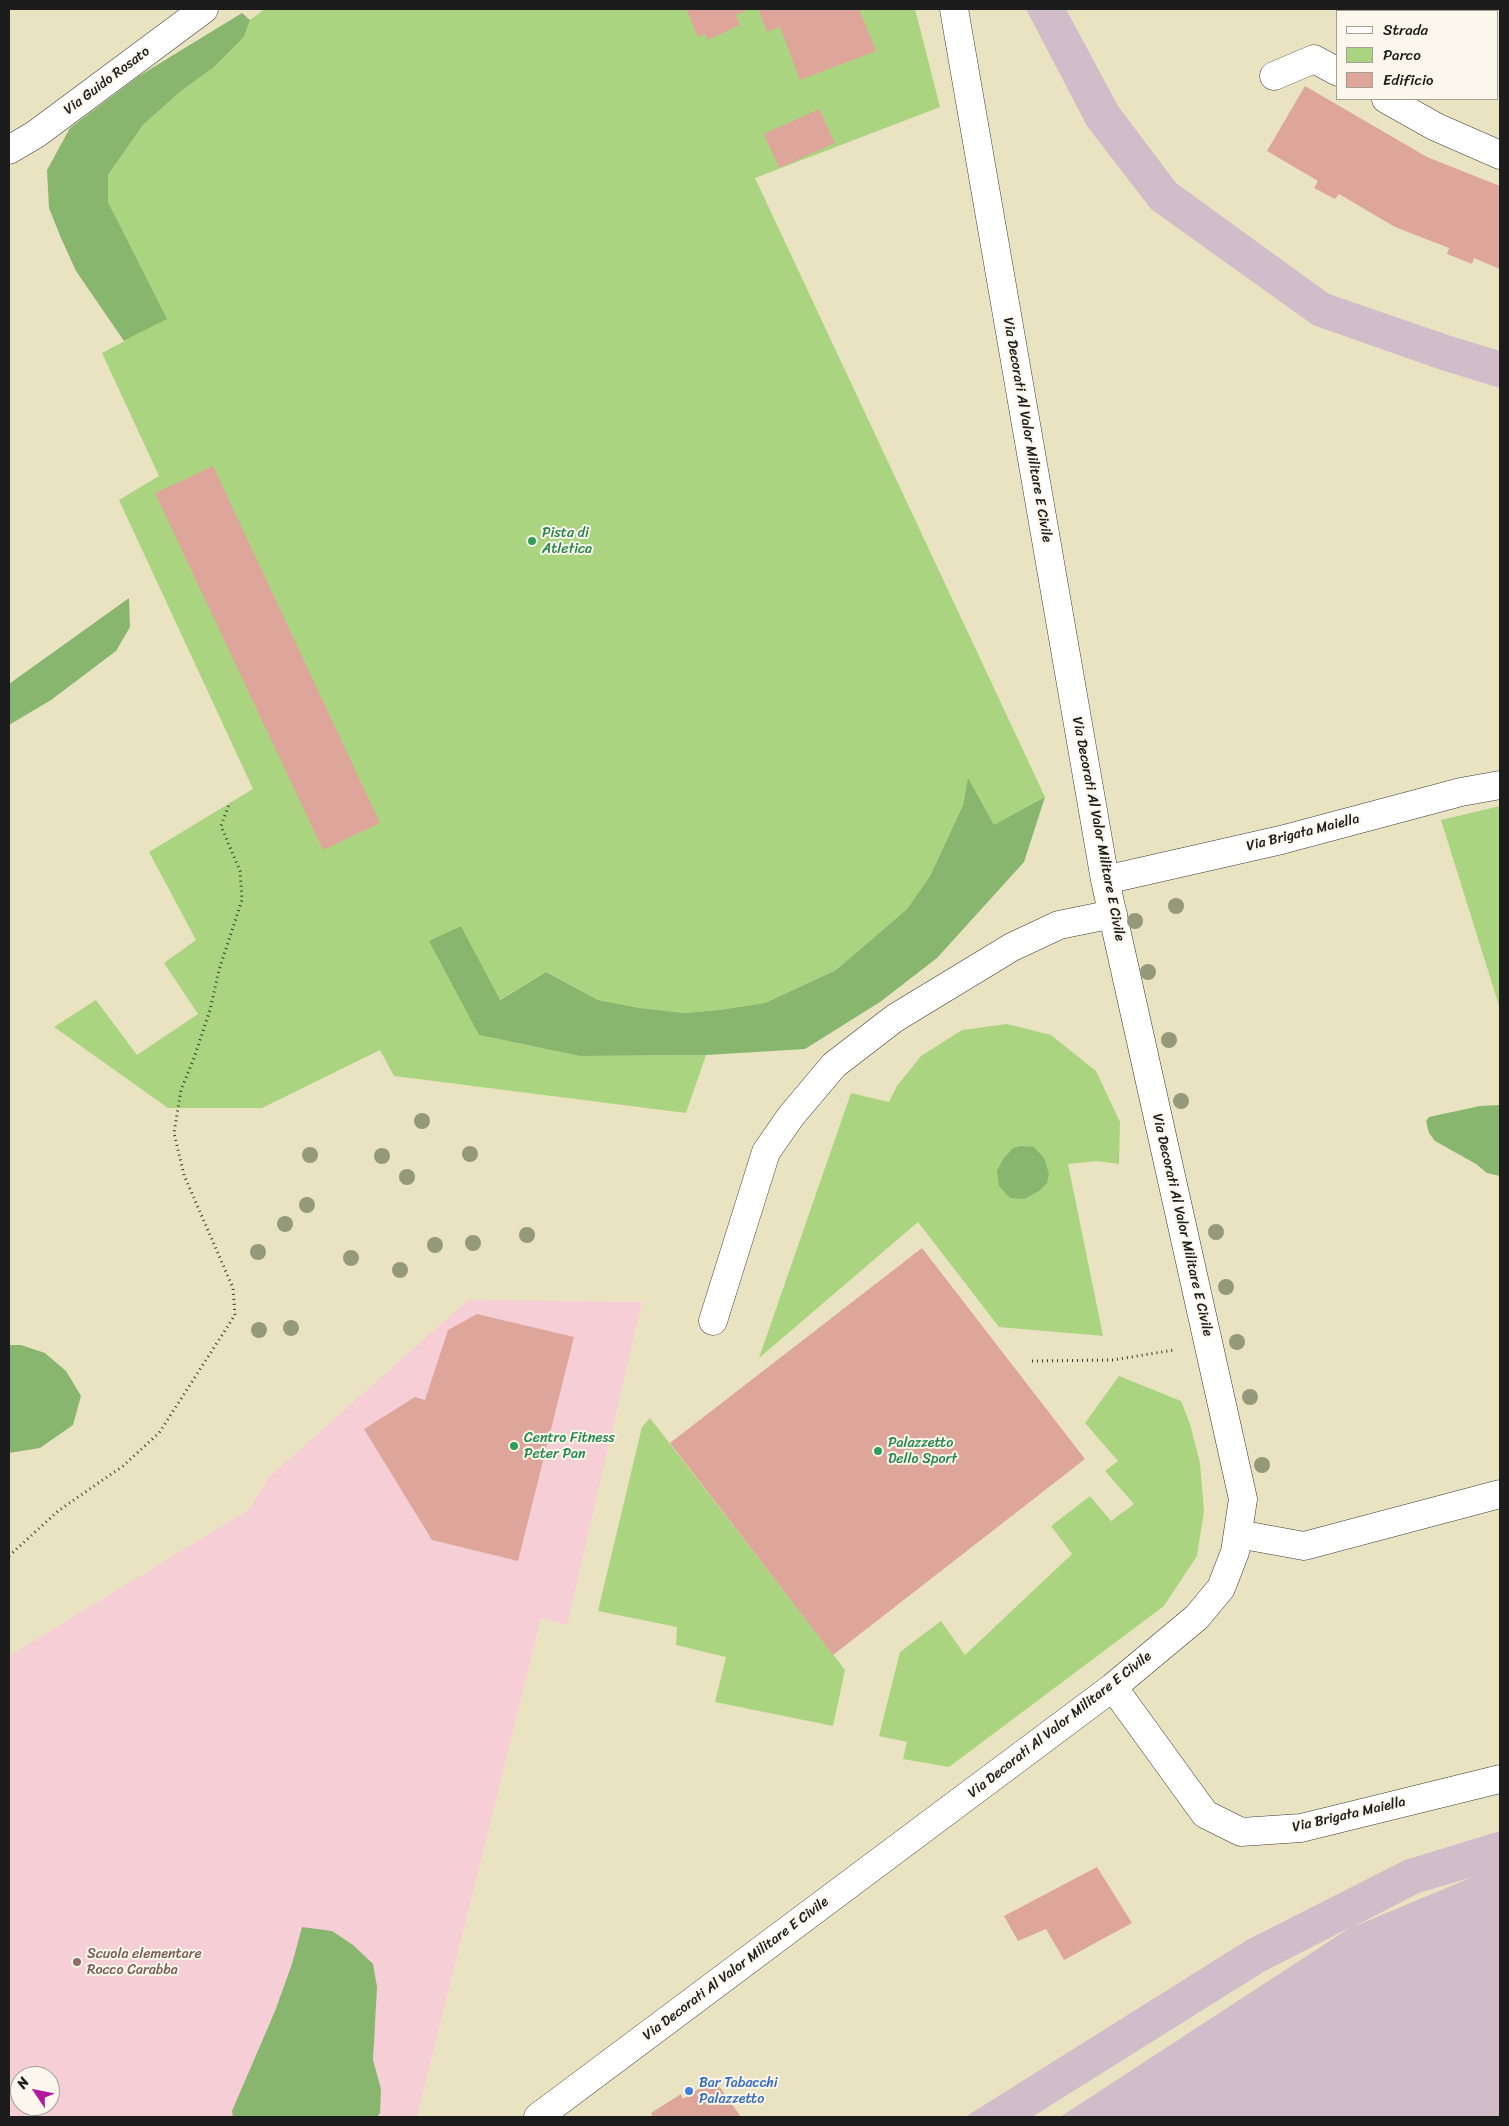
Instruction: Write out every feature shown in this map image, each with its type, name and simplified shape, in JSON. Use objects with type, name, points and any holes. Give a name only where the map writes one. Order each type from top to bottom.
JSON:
[{"type":"street","name":"Via Guido Rosato","points":[[9,150],[36,134],[204,9]]},
{"type":"street","name":"Via Decorati Al Valor Militare E Civile","points":[[538,2117],[1113,1687],[1197,1617],[1220,1588],[1235,1552],[1243,1499],[1105,880],[954,9]]},
{"type":"street","points":[[1274,76],[1314,59],[1336,71]]},
{"type":"street","points":[[1388,100],[1436,127],[1500,155]]},
{"type":"street","name":"Via Brigata Maiella","points":[[1105,880],[1281,840],[1461,792],[1500,785]]},
{"type":"street","points":[[713,1321],[766,1152],[791,1116],[834,1065],[895,1018],[1012,947],[1059,925],[1113,914]]},
{"type":"street","points":[[1238,1534],[1304,1546],[1500,1494]]},
{"type":"street","name":"Via Brigata Maiella","points":[[1113,1687],[1205,1814],[1241,1832],[1301,1828],[1500,1779]]},
{"type":"path","points":[[9,1556],[58,1511],[123,1466],[160,1433],[235,1315],[232,1288],[184,1175],[174,1133],[181,1090],[210,1010],[219,970],[242,900],[240,871],[221,826],[230,802]]},
{"type":"path","points":[[1032,1361],[1113,1360],[1209,1344]]},
{"type":"shaded area","points":[[1026,9],[1066,9],[1118,106],[1176,183],[1329,294],[1500,351],[1500,388],[1441,370],[1313,325],[1151,209],[1087,126]]},
{"type":"shaded area","points":[[468,1300],[642,1302],[567,1625],[541,1618],[417,2117],[9,2117],[9,1656],[250,1509],[268,1478]]},
{"type":"shaded area","points":[[1500,1831],[1500,2117],[1060,2117],[1351,1927],[1265,1971],[1032,2117],[965,2117],[1247,1940],[1405,1860]],"holes":[[[1470,1878],[1353,1927],[1419,1893]]]},
{"type":"green space","name":"Pista di Atletica","points":[[265,9],[915,9],[940,107],[755,178],[1045,797],[994,826],[968,779],[963,805],[930,876],[907,909],[836,970],[765,1003],[684,1013],[640,1008],[598,1000],[546,972],[499,1000],[461,926],[479,1035],[580,1056],[706,1055],[686,1113],[394,1076],[380,1050],[262,1108],[168,1108],[54,1027],[96,1000],[137,1055],[198,1014],[164,963],[196,940],[149,852],[253,789],[119,500],[159,476],[102,353],[166,319],[108,202],[108,175],[143,125],[181,91],[213,68],[244,37],[250,20]]},
{"type":"green space","points":[[242,13],[250,20],[244,37],[213,68],[181,91],[143,125],[108,175],[108,202],[167,319],[124,341],[76,271],[61,238],[49,208],[47,170],[70,128],[139,76]]},
{"type":"green space","points":[[129,598],[130,627],[116,651],[51,700],[9,725],[9,684]]},
{"type":"green space","points":[[968,778],[994,825],[1045,797],[1024,862],[937,958],[880,1002],[805,1049],[706,1055],[580,1056],[479,1035],[429,941],[461,926],[500,1000],[546,972],[598,1000],[640,1008],[684,1013],[765,1003],[836,970],[907,909],[930,876],[963,805]]},
{"type":"green space","points":[[1500,806],[1500,1009],[1441,820]]},
{"type":"green space","points":[[1007,1024],[1051,1035],[1096,1071],[1120,1122],[1119,1164],[1097,1161],[1068,1164],[1103,1336],[999,1327],[918,1222],[759,1358],[851,1093],[889,1102],[897,1086],[921,1056],[962,1030]]},
{"type":"green space","points":[[1500,1105],[1500,1176],[1487,1173],[1476,1164],[1435,1141],[1429,1133],[1426,1121],[1429,1117],[1480,1106]]},
{"type":"green space","points":[[1021,1146],[1034,1147],[1044,1158],[1049,1174],[1047,1183],[1039,1191],[1024,1199],[1010,1198],[999,1186],[997,1171],[1003,1159],[1013,1148]]},
{"type":"green space","points":[[9,1345],[21,1345],[45,1353],[66,1371],[81,1396],[73,1425],[40,1448],[9,1453]]},
{"type":"green space","points":[[1119,1376],[1181,1401],[1190,1424],[1200,1463],[1204,1511],[1197,1556],[1164,1606],[949,1767],[903,1759],[907,1742],[879,1736],[900,1652],[941,1621],[965,1655],[1072,1554],[1051,1526],[1090,1496],[1111,1521],[1134,1504],[1105,1471],[1118,1461],[1085,1423]]},
{"type":"green space","points":[[650,1418],[845,1670],[833,1726],[715,1702],[726,1657],[676,1645],[677,1627],[598,1611],[642,1427]]},
{"type":"green space","points":[[302,1927],[332,1931],[353,1945],[373,1964],[377,1987],[373,2060],[381,2089],[380,2113],[377,2117],[233,2117],[232,2111],[275,2011],[292,1964]]},
{"type":"building","points":[[686,9],[745,9],[746,11],[736,15],[740,25],[708,40],[705,34],[698,37]]},
{"type":"building","points":[[758,9],[859,9],[876,51],[800,80],[780,27],[767,32]]},
{"type":"building","points":[[1305,86],[1427,157],[1500,186],[1500,269],[1474,258],[1472,264],[1447,254],[1449,248],[1395,227],[1339,194],[1335,199],[1314,188],[1318,181],[1267,151]]},
{"type":"building","points":[[819,109],[835,143],[779,168],[764,134]]},
{"type":"building","points":[[213,466],[380,823],[323,850],[155,493]]},
{"type":"building","name":"Palazzetto Dello Sport","points":[[922,1248],[1085,1459],[833,1655],[670,1443]]},
{"type":"building","points":[[477,1314],[574,1337],[518,1561],[432,1540],[364,1429],[415,1397],[425,1400],[448,1330]]},
{"type":"building","points":[[1097,1867],[1132,1923],[1064,1960],[1046,1929],[1018,1941],[1004,1916]]},
{"type":"building","points":[[714,2079],[741,2117],[653,2117],[651,2113],[681,2094],[683,2099]]},
{"type":"place","name":"Pista di Atletica","points":[[532,541]]},
{"type":"place","name":"Centro Fitness Peter Pan","points":[[514,1446]]},
{"type":"place","name":"Palazzetto Dello Sport","points":[[878,1451]]},
{"type":"place","name":"Scuola elementare Rocco Carabba","points":[[77,1962]]},
{"type":"place","name":"Bar Tabacchi Palazzetto","points":[[689,2091]]}]
